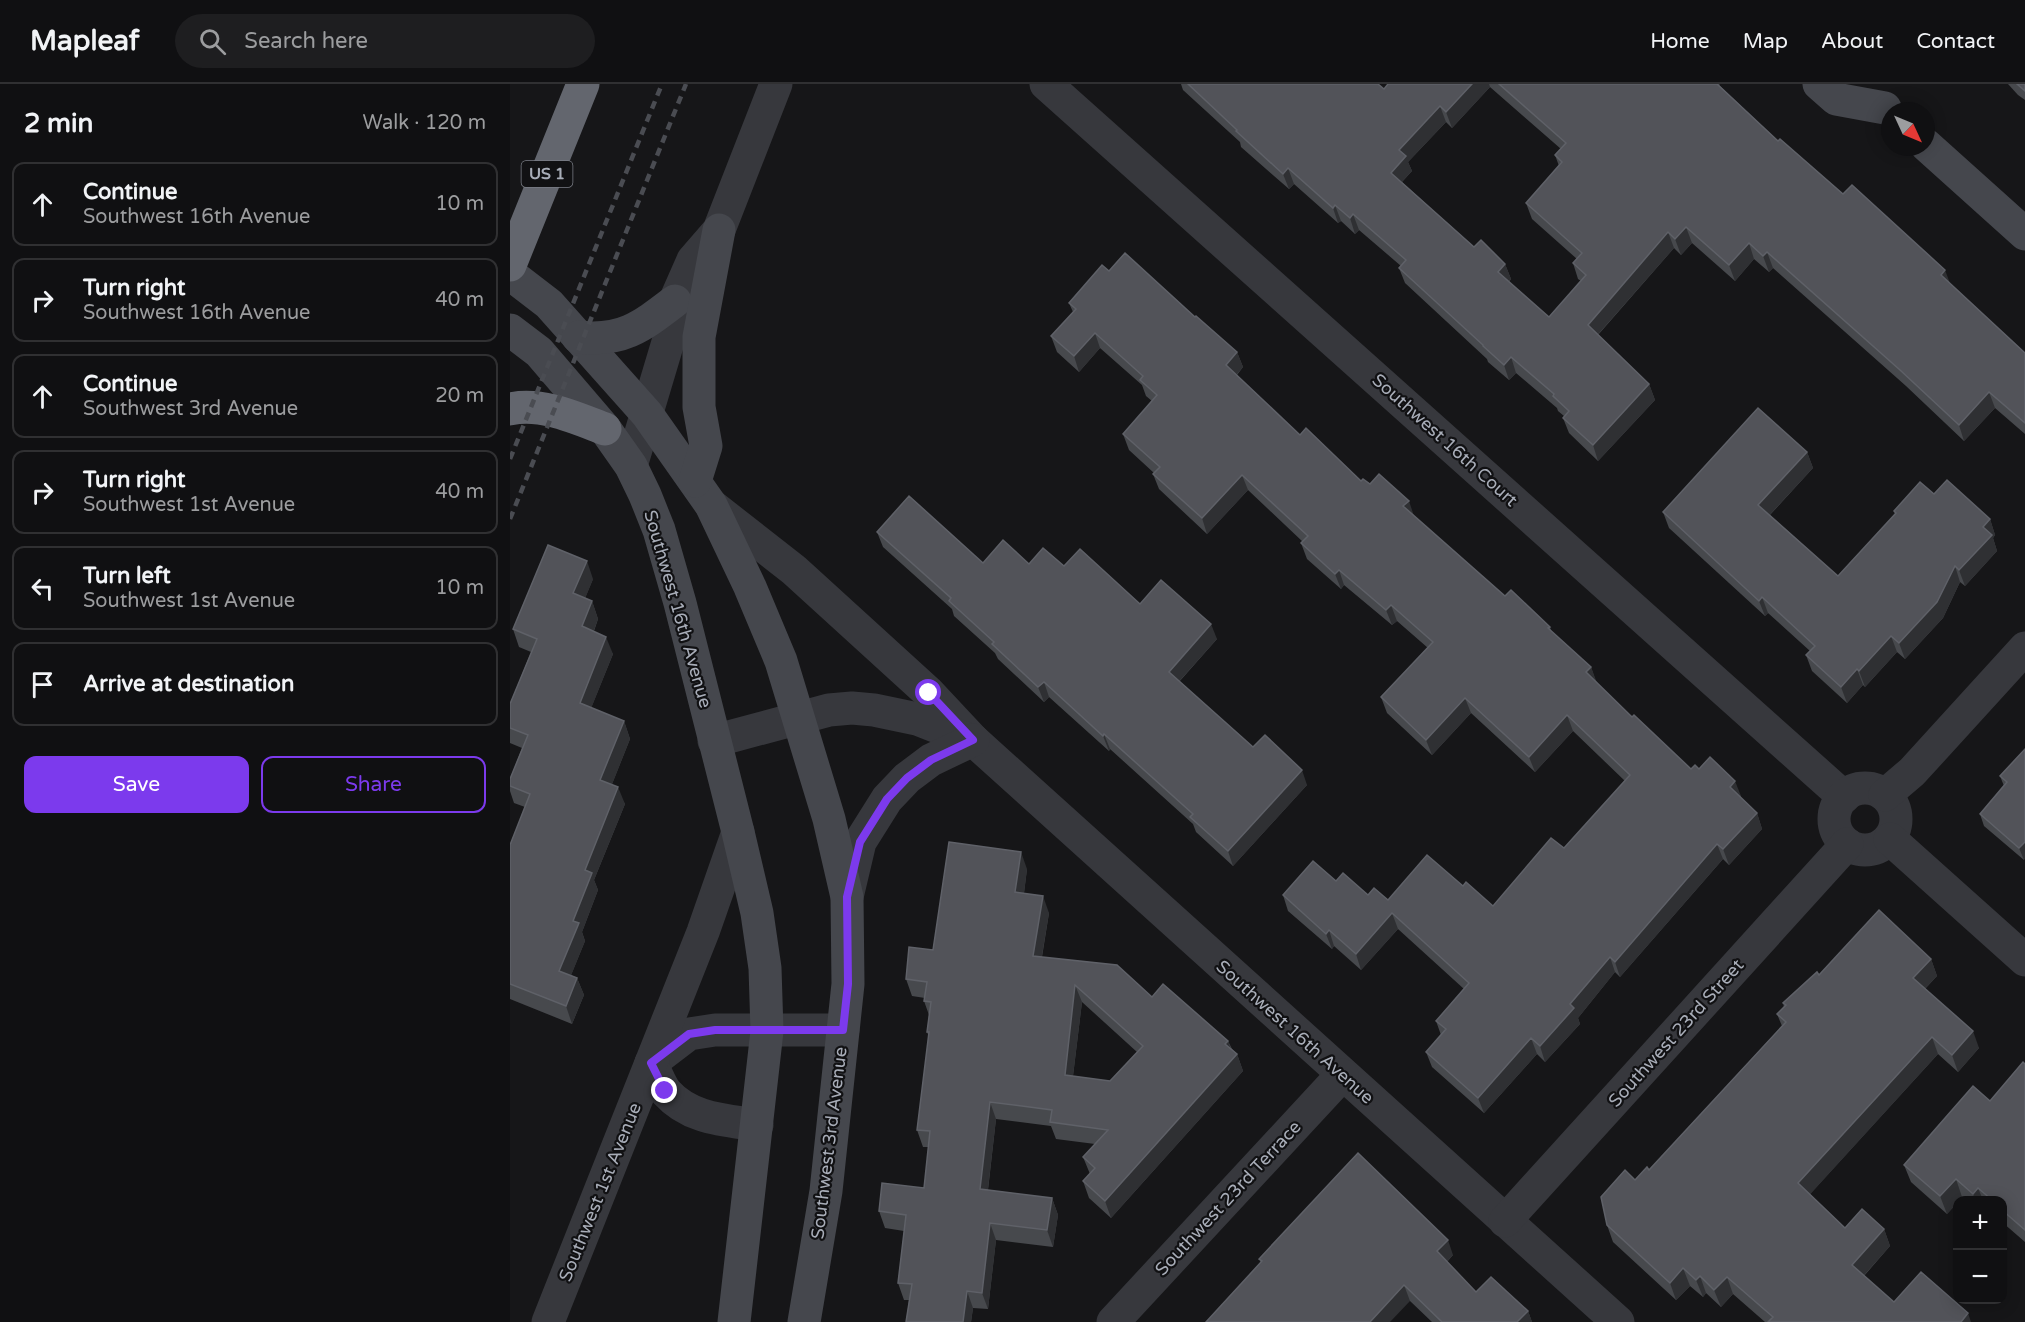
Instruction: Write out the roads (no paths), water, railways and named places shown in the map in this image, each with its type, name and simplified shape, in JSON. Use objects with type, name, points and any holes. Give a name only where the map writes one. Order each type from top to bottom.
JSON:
[{"type":"highway","name":"US 1","points":[[510,264],[583,84]]},
{"type":"highway","points":[[510,409],[532,408],[563,413],[604,429]]},
{"type":"main road","points":[[1819,84],[1836,99],[1884,101]]},
{"type":"main road","points":[[1935,153],[2025,234]]},
{"type":"main road","points":[[703,493],[706,447],[698,395],[699,338],[719,230]]},
{"type":"main road","name":"Southwest 16th Avenue","points":[[510,274],[549,304],[647,414],[703,493],[750,586],[781,661],[800,718]]},
{"type":"main road","points":[[578,337],[596,339],[633,331],[675,301]]},
{"type":"main road","name":"Southwest 16th Avenue","points":[[510,330],[539,352],[604,429],[631,466],[659,530],[680,603],[714,741]]},
{"type":"main road","name":"Southwest 3rd Avenue","points":[[800,718],[830,819],[847,897],[848,984],[826,1191],[804,1322]]},
{"type":"main road","points":[[714,741],[757,914],[765,968],[767,1030],[734,1322]]},
{"type":"street","points":[[631,466],[674,322],[675,301],[693,260],[719,230],[776,84]]},
{"type":"street","name":"Southwest 16th Court","points":[[1046,84],[1844,796]]},
{"type":"street","name":"Southwest 16th Avenue","points":[[703,493],[794,570],[929,693],[973,740],[1618,1322]]},
{"type":"street","points":[[1885,795],[1912,772],[2025,648]]},
{"type":"street","name":"Southwest 16th Avenue","points":[[714,741],[829,710],[852,708],[917,719],[973,740]]},
{"type":"street","points":[[847,897],[860,842],[887,799],[907,778],[931,760],[973,740]]},
{"type":"street","points":[[1869,789],[1885,795],[1891,803],[1896,821],[1890,839],[1874,849],[1855,849],[1847,844],[1836,830],[1834,821],[1838,804],[1844,796],[1851,792],[1869,789]]},
{"type":"street","name":"Southwest 1st Avenue","points":[[548,1322],[703,932],[738,832]]},
{"type":"street","points":[[1890,839],[2025,960]]},
{"type":"street","name":"Southwest 23rd Street","points":[[1505,1221],[1847,844]]},
{"type":"street","points":[[651,1063],[689,1034],[715,1030],[843,1030]]},
{"type":"street","name":"Southwest 1st Avenue","points":[[651,1063],[665,1091],[687,1110],[710,1118],[757,1125]]},
{"type":"street","name":"Southwest 23rd Terrace","points":[[1113,1322],[1342,1075]]},
{"type":"railway","points":[[510,459],[662,84]]},
{"type":"railway","points":[[510,519],[686,84]]}]
